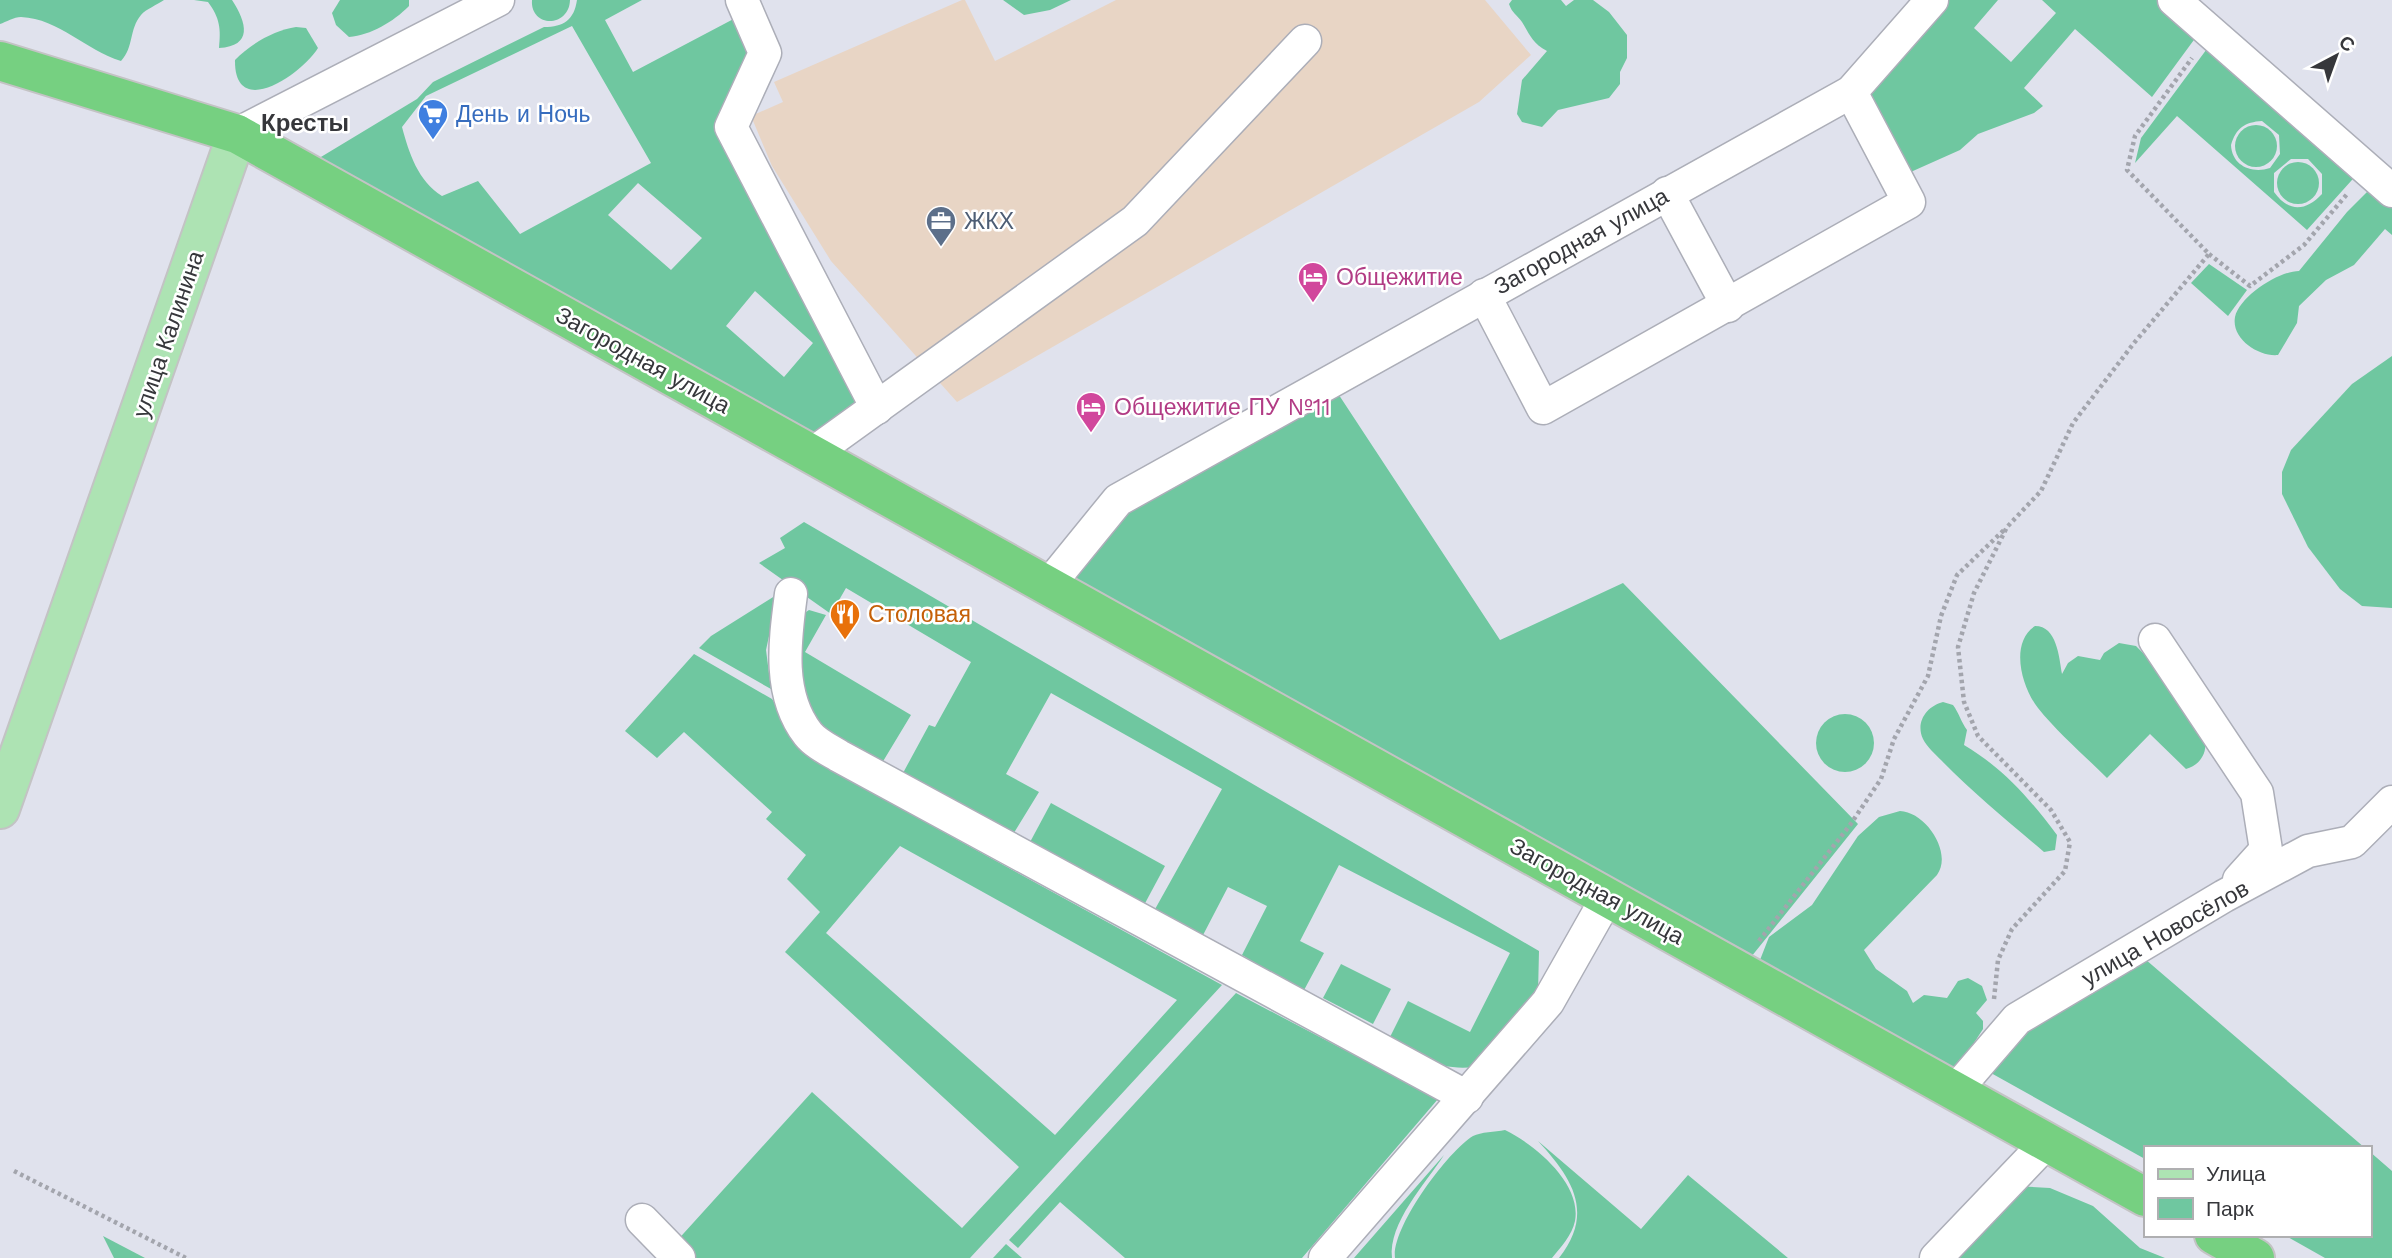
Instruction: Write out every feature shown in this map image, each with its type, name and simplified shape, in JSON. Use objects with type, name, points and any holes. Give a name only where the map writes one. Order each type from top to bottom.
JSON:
[{"type":"highway","name":"Загородная улица","points":[[0,61],[237,134],[2144,1196]]},
{"type":"highway","points":[[2218,1237],[2255,1258]]},
{"type":"main road","name":"улица Калинина","points":[[0,809],[237,134]]},
{"type":"street","points":[[237,134],[498,0]]},
{"type":"street","points":[[743,0],[765,53],[731,127],[877,408]]},
{"type":"street","name":"Загородная улица","points":[[1048,586],[1118,500],[1851,92],[1932,0]]},
{"type":"street","points":[[2174,0],[2392,191]]},
{"type":"street","points":[[812,454],[1135,221],[1305,41]]},
{"type":"street","points":[[1484,295],[1543,408],[1728,306],[1909,202],[1851,92]]},
{"type":"street","points":[[1667,193],[1728,306]]},
{"type":"street","points":[[790,594],[784,647],[790,704],[809,736],[838,756],[1467,1097]]},
{"type":"street","points":[[2155,640],[2257,793],[2266,850],[2224,896]]},
{"type":"street","name":"улица Новосёлов","points":[[1955,1091],[2017,1019],[2224,896],[2308,851],[2352,842],[2392,802]]},
{"type":"street","points":[[1325,1258],[1548,1002],[1608,896]]},
{"type":"street","points":[[1936,1258],[2046,1142]]},
{"type":"street","points":[[642,1220],[678,1258]]},
{"type":"path","points":[[2211,32],[2135,136],[2127,170],[2209,254],[2250,286],[2304,245],[2370,169]]},
{"type":"path","points":[[1736,969],[1850,825],[1881,779],[1894,739],[1928,676],[1941,616],[1956,575],[2007,527],[2040,491],[2073,423],[2134,343],[2209,254]]},
{"type":"path","points":[[1995,1045],[1998,960],[2012,929],[2065,870],[2070,842],[2051,810],[1978,736],[1964,702],[1958,647],[1974,593],[2007,527]]},
{"type":"path","points":[[14,1171],[186,1258]]},
{"type":"shaded area","points":[[965,0],[995,61],[1116,0],[1485,0],[1531,55],[1479,102],[957,402],[831,261],[772,166],[751,116],[783,102],[774,82]]},
{"type":"green space","points":[[0,0],[164,0],[137,20],[128,50],[121,61],[48,23],[35,19],[18,17],[0,24]]},
{"type":"green space","points":[[194,0],[232,0],[241,17],[244,32],[242,38],[237,43],[219,48],[220,29],[215,13],[208,2]]},
{"type":"green space","points":[[340,0],[409,0],[409,6],[381,27],[349,37],[336,25],[332,13]]},
{"type":"green space","points":[[532,0],[570,0],[563,16],[550,21],[537,16]]},
{"type":"green space","points":[[577,0],[642,0],[605,20],[633,72],[743,14],[758,52],[726,124],[869,406],[812,448],[306,166],[417,99],[433,82],[544,27],[557,26],[567,21]],"holes":[[[572,26],[651,163],[520,234],[478,181],[442,196],[434,190],[416,166],[402,127],[426,96]],[[638,183],[702,238],[671,270],[608,215]],[[755,291],[813,343],[784,377],[726,326]]]},
{"type":"green space","points":[[1003,0],[1071,0],[1050,10],[1024,15]]},
{"type":"green space","points":[[1512,0],[1561,0],[1566,6],[1574,0],[1593,0],[1609,12],[1627,35],[1627,58],[1620,72],[1620,84],[1609,98],[1558,110],[1542,127],[1522,122],[1517,114],[1522,80],[1547,51],[1529,35],[1509,4]]},
{"type":"green space","points":[[1941,0],[1998,0],[1974,28],[2011,62],[2056,13],[2042,0],[2162,0],[2199,33],[2152,97],[2075,29],[2024,88],[2043,106],[2034,113],[1978,134],[1960,150],[1904,175],[1860,93]]},
{"type":"green space","points":[[296,27],[306,28],[318,48],[310,58],[270,87],[257,90],[245,88],[238,78],[235,60],[263,39]]},
{"type":"green space","points":[[2212,42],[2360,171],[2307,230],[2177,116],[2135,163],[2141,138]],"holes":[[[2262,121],[2279,135],[2280,154],[2270,168],[2250,169],[2235,158],[2231,145],[2242,127]],[[2291,159],[2308,159],[2322,174],[2322,194],[2310,204],[2292,206],[2286,204],[2274,192],[2274,173]]]},
{"type":"green space","points":[[2256,125],[2271,131],[2277,146],[2271,161],[2256,167],[2241,161],[2235,146],[2241,131]]},
{"type":"green space","points":[[2298,162],[2313,168],[2319,183],[2313,198],[2298,204],[2283,198],[2277,183],[2283,168]]},
{"type":"green space","points":[[2374,185],[2392,203],[2392,235],[2385,229],[2354,265],[2326,280],[2299,306],[2297,323],[2278,355],[2263,353],[2248,345],[2237,332],[2235,325],[2238,309],[2244,301],[2271,280],[2299,271],[2347,212]]},
{"type":"green space","points":[[2209,264],[2247,290],[2228,316],[2191,283]]},
{"type":"green space","points":[[2392,356],[2392,608],[2362,606],[2340,589],[2308,547],[2282,494],[2282,472],[2291,450],[2352,384]]},
{"type":"green space","points":[[1335,389],[1500,640],[1623,583],[1858,824],[1743,967],[1058,585],[1121,505]]},
{"type":"green space","points":[[804,522],[1539,951],[1538,993],[1474,1067],[1440,1065],[1419,1057],[1389,1039],[1408,1001],[1470,1032],[1510,953],[1339,865],[1300,941],[1324,953],[1303,992],[1242,955],[1267,906],[1228,887],[1202,937],[1154,911],[1222,789],[1051,693],[1006,774],[1039,792],[1012,836],[903,773],[929,725],[935,727],[971,662],[846,588],[831,614],[759,563],[785,548],[780,538]]},
{"type":"green space","points":[[778,594],[766,650],[771,689],[699,648],[711,636]]},
{"type":"green space","points":[[809,610],[826,615],[805,652],[911,715],[882,763],[819,727],[797,681],[803,614]]},
{"type":"green space","points":[[2035,626],[2048,631],[2056,644],[2062,674],[2068,663],[2078,656],[2100,660],[2104,653],[2119,643],[2136,646],[2147,657],[2205,742],[2201,759],[2186,769],[2150,734],[2107,778],[2046,717],[2027,689],[2020,654],[2022,643]]},
{"type":"green space","points":[[694,654],[772,699],[814,761],[1222,985],[970,1258],[689,1258],[674,1244],[812,1092],[962,1228],[1019,1167],[785,952],[820,912],[787,879],[806,855],[766,819],[772,812],[684,732],[657,758],[625,731]],"holes":[[[900,846],[1177,1000],[1055,1135],[826,933]]]},
{"type":"green space","points":[[1943,702],[1953,705],[1967,730],[1964,745],[2015,785],[2057,835],[2055,850],[2044,852],[1991,807],[1927,745],[1921,733],[1922,721],[1932,707]]},
{"type":"green space","points":[[1845,714],[1861,719],[1869,727],[1874,743],[1869,759],[1861,767],[1845,772],[1829,767],[1821,759],[1816,743],[1821,727],[1829,719]]},
{"type":"green space","points":[[1051,803],[1165,866],[1143,907],[1029,844]]},
{"type":"green space","points":[[1900,811],[1919,818],[1934,835],[1942,856],[1941,866],[1937,875],[1864,950],[1876,969],[1907,991],[1913,1003],[1924,995],[1947,998],[1958,981],[1968,978],[1982,986],[1987,1000],[1976,1013],[1983,1021],[1983,1029],[1957,1069],[1946,1067],[1764,969],[1760,960],[1769,937],[1812,905],[1858,836],[1879,817]]},
{"type":"green space","points":[[2131,947],[2363,1146],[2144,1146],[2144,1158],[1973,1063]]},
{"type":"green space","points":[[1341,964],[1391,989],[1373,1024],[1323,998]]},
{"type":"green space","points":[[1236,993],[1438,1099],[1302,1258],[1125,1258],[1060,1202],[1018,1248],[1009,1240]]},
{"type":"green space","points":[[1505,1130],[1517,1136],[1554,1166],[1571,1193],[1575,1207],[1574,1226],[1552,1258],[1395,1258],[1396,1245],[1411,1210],[1449,1158],[1473,1136]]},
{"type":"green space","points":[[1538,1141],[1641,1229],[1688,1175],[1788,1258],[1559,1258],[1576,1226],[1575,1196],[1561,1168]]},
{"type":"green space","points":[[2371,1153],[2392,1171],[2392,1258],[2325,1258],[2288,1237],[2371,1237]]},
{"type":"green space","points":[[1444,1155],[1402,1217],[1392,1245],[1392,1258],[1354,1258]]},
{"type":"green space","points":[[2014,1186],[2050,1188],[2093,1206],[2140,1248],[2165,1258],[1952,1258]]},
{"type":"green space","points":[[103,1236],[145,1258],[114,1258]]},
{"type":"green space","points":[[1006,1244],[1022,1258],[993,1258]]},
{"type":"place","name":"День и Ночь","points":[[433,141]]},
{"type":"place","name":"ЖКХ","points":[[941,248]]},
{"type":"place","name":"Общежитие","points":[[1313,304]]},
{"type":"place","name":"Общежитие ПУ №11","points":[[1091,434]]},
{"type":"place","name":"Столовая","points":[[845,641]]},
{"type":"district","name":"Кресты","points":[[305,123]]}]
